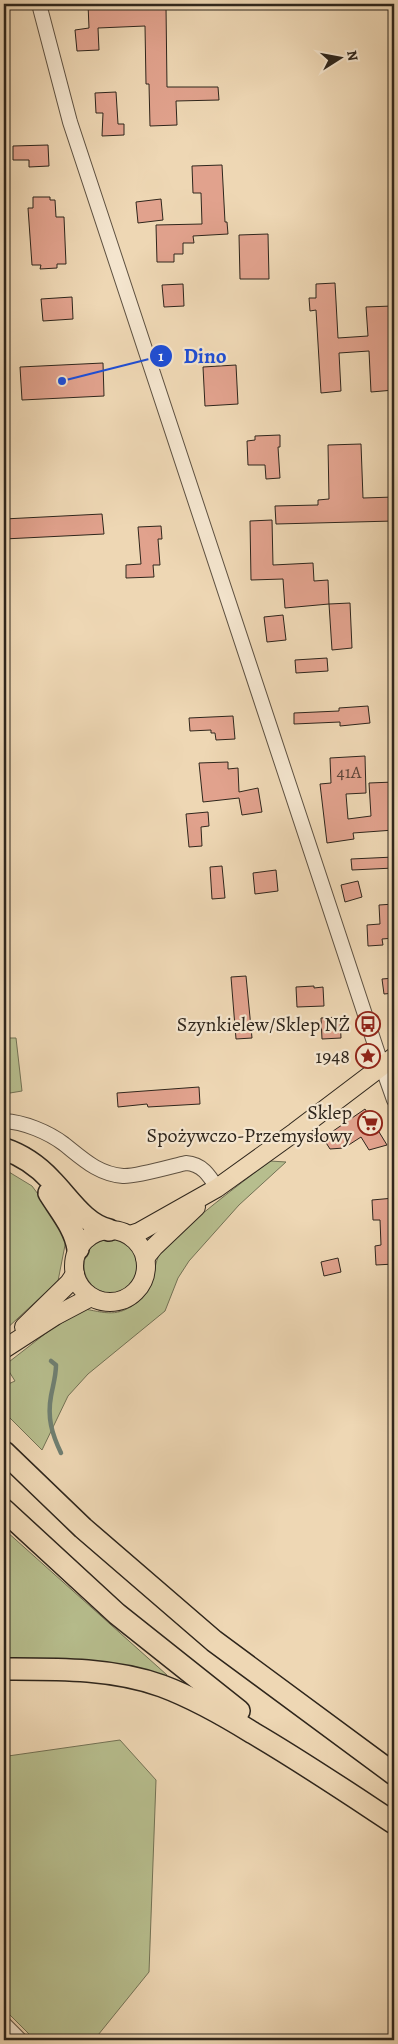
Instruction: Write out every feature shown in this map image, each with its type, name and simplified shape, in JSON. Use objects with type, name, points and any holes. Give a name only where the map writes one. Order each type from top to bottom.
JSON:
[{"type":"highway","points":[[4,1148],[30,1161],[50,1179],[90,1222],[109,1230]]},
{"type":"highway","points":[[4,1158],[20,1166],[35,1177],[49,1193],[77,1239],[78,1249]]},
{"type":"highway","points":[[4,1452],[83,1528],[214,1641],[394,1774]]},
{"type":"highway","points":[[4,1510],[118,1614],[185,1670],[308,1765]]},
{"type":"highway","points":[[4,1669],[90,1671],[126,1677],[161,1686],[211,1708],[308,1765],[394,1823]]},
{"type":"main road","points":[[130,1235],[144,1230],[213,1190],[296,1132],[388,1062]]},
{"type":"main road","points":[[145,1258],[213,1190]]},
{"type":"main road","points":[[109,1230],[120,1231],[130,1235],[138,1242],[145,1258],[145,1275],[141,1286],[133,1294],[122,1300],[111,1302],[92,1297],[81,1287],[75,1274],[74,1264],[78,1249],[90,1236],[109,1230]]},
{"type":"main road","points":[[7,1347],[69,1283],[75,1274]]},
{"type":"main road","points":[[7,1347],[55,1316],[92,1297]]},
{"type":"street","points":[[39,4],[70,122],[388,1062],[393,1094]]},
{"type":"street","points":[[4,1121],[40,1130],[62,1143],[84,1162],[101,1171],[125,1177],[186,1163],[196,1164],[207,1172],[213,1190]]},
{"type":"street","points":[[4,2024],[20,2040]]},
{"type":"green space","points":[[4,1038],[16,1038],[22,1091],[4,1094]]},
{"type":"green space","points":[[270,1161],[286,1162],[239,1205],[189,1261],[178,1278],[165,1311],[88,1374],[68,1396],[42,1450],[4,1412],[4,1386],[15,1381],[5,1365],[50,1330],[85,1309],[114,1313],[134,1305],[146,1294],[150,1287],[159,1255],[162,1251],[200,1216]]},
{"type":"green space","points":[[4,1169],[32,1186],[55,1217],[66,1240],[58,1281],[4,1331]]},
{"type":"green space","points":[[111,1239],[121,1241],[130,1247],[136,1256],[138,1266],[136,1276],[130,1285],[121,1291],[111,1293],[101,1291],[92,1285],[86,1276],[84,1266],[86,1256],[92,1247],[101,1241]]},
{"type":"green space","points":[[6,1531],[167,1675],[165,1677],[4,1661],[3,1603],[8,1565],[8,1552],[4,1534]]},
{"type":"green space","points":[[120,1740],[156,1780],[149,1972],[94,2040],[35,2040],[4,2009],[4,1761],[8,1756]]},
{"type":"building","points":[[88,4],[118,4],[118,9],[166,7],[167,87],[218,87],[219,100],[176,101],[177,125],[150,126],[149,84],[146,84],[145,26],[98,28],[99,50],[77,51],[75,30],[89,28]]},
{"type":"building","points":[[116,92],[118,124],[124,124],[124,135],[102,136],[103,113],[96,113],[95,93]]},
{"type":"building","points":[[48,145],[49,166],[29,167],[29,160],[13,160],[13,146]]},
{"type":"building","points":[[222,165],[225,222],[227,222],[228,234],[193,236],[194,243],[183,243],[183,254],[174,254],[174,262],[157,262],[156,225],[202,224],[201,193],[193,193],[192,166]]},
{"type":"building","points":[[33,197],[50,197],[50,200],[55,200],[56,217],[64,217],[66,264],[57,264],[57,268],[40,269],[41,265],[32,265],[28,208],[33,208]]},
{"type":"building","points":[[161,199],[163,220],[138,223],[136,202]]},
{"type":"building","points":[[268,234],[269,279],[240,279],[239,235]]},
{"type":"building","points":[[335,283],[338,338],[368,336],[366,307],[392,306],[394,390],[371,392],[369,351],[339,353],[341,391],[321,393],[316,310],[310,311],[309,298],[316,298],[316,284]]},
{"type":"building","points":[[183,284],[184,306],[164,307],[162,285]]},
{"type":"building","points":[[72,297],[73,319],[43,321],[41,299]]},
{"type":"building","points":[[103,363],[104,396],[22,400],[20,367]]},
{"type":"building","points":[[236,365],[238,404],[205,406],[203,367]]},
{"type":"building","points":[[280,435],[280,447],[278,447],[280,478],[266,479],[265,465],[248,465],[247,441],[255,440],[255,436]]},
{"type":"building","points":[[361,444],[363,498],[394,497],[394,521],[276,524],[275,506],[318,505],[318,500],[329,499],[328,445]]},
{"type":"building","points":[[102,514],[104,534],[4,539],[4,519]]},
{"type":"building","points":[[272,520],[273,565],[313,563],[314,581],[328,580],[329,604],[285,608],[283,579],[251,580],[250,521]]},
{"type":"building","points":[[161,526],[162,539],[158,539],[160,565],[153,565],[154,577],[126,578],[126,565],[141,564],[138,527]]},
{"type":"building","points":[[350,603],[352,648],[332,650],[329,604]]},
{"type":"building","points":[[283,615],[286,640],[267,642],[264,617]]},
{"type":"building","points":[[327,658],[328,671],[296,673],[295,660]]},
{"type":"building","points":[[368,706],[370,723],[340,726],[340,722],[294,724],[294,713],[339,711],[339,708]]},
{"type":"building","points":[[233,716],[235,739],[216,740],[215,733],[211,733],[211,730],[190,731],[189,718]]},
{"type":"building","points":[[365,756],[366,793],[346,794],[348,819],[371,816],[369,783],[394,782],[394,830],[353,833],[354,839],[327,843],[320,784],[331,783],[330,758]]},
{"type":"building","points":[[228,762],[228,769],[238,768],[239,792],[258,788],[262,812],[242,815],[239,798],[203,802],[199,763]]},
{"type":"building","points":[[208,812],[209,826],[201,827],[202,846],[189,847],[186,814]]},
{"type":"building","points":[[394,857],[394,868],[352,870],[351,859]]},
{"type":"building","points":[[222,866],[225,898],[212,899],[210,867]]},
{"type":"building","points":[[276,870],[278,891],[255,894],[253,873]]},
{"type":"building","points":[[358,881],[362,897],[345,902],[341,885]]},
{"type":"building","points":[[394,904],[394,938],[382,939],[383,945],[368,946],[367,925],[380,924],[379,905]]},
{"type":"building","points":[[246,976],[252,1038],[236,1039],[231,977]]},
{"type":"building","points":[[394,978],[394,993],[384,994],[382,979]]},
{"type":"building","points":[[314,986],[314,988],[323,987],[324,1006],[297,1007],[296,987]]},
{"type":"building","points":[[340,1017],[341,1038],[322,1039],[321,1018]]},
{"type":"building","points":[[199,1087],[200,1104],[148,1107],[147,1104],[118,1107],[117,1093]]},
{"type":"building","points":[[365,1109],[387,1145],[369,1150],[361,1137],[344,1148],[330,1149],[323,1138]]},
{"type":"building","points":[[394,1198],[394,1264],[376,1265],[375,1246],[381,1245],[380,1220],[373,1220],[372,1200]]},
{"type":"building","points":[[338,1258],[341,1272],[324,1276],[321,1262]]},
{"type":"waterway","points":[[51,1361],[56,1365],[50,1404],[50,1419],[61,1453]]},
{"type":"place","name":"Dino","points":[[62,381]]},
{"type":"place","name":"Szynkielew/Sklep NŻ","points":[[368,1024]]},
{"type":"place","name":"1948","points":[[368,1056]]},
{"type":"place","name":"Sklep Spożywczo-Przemysłowy","points":[[370,1123]]}]
